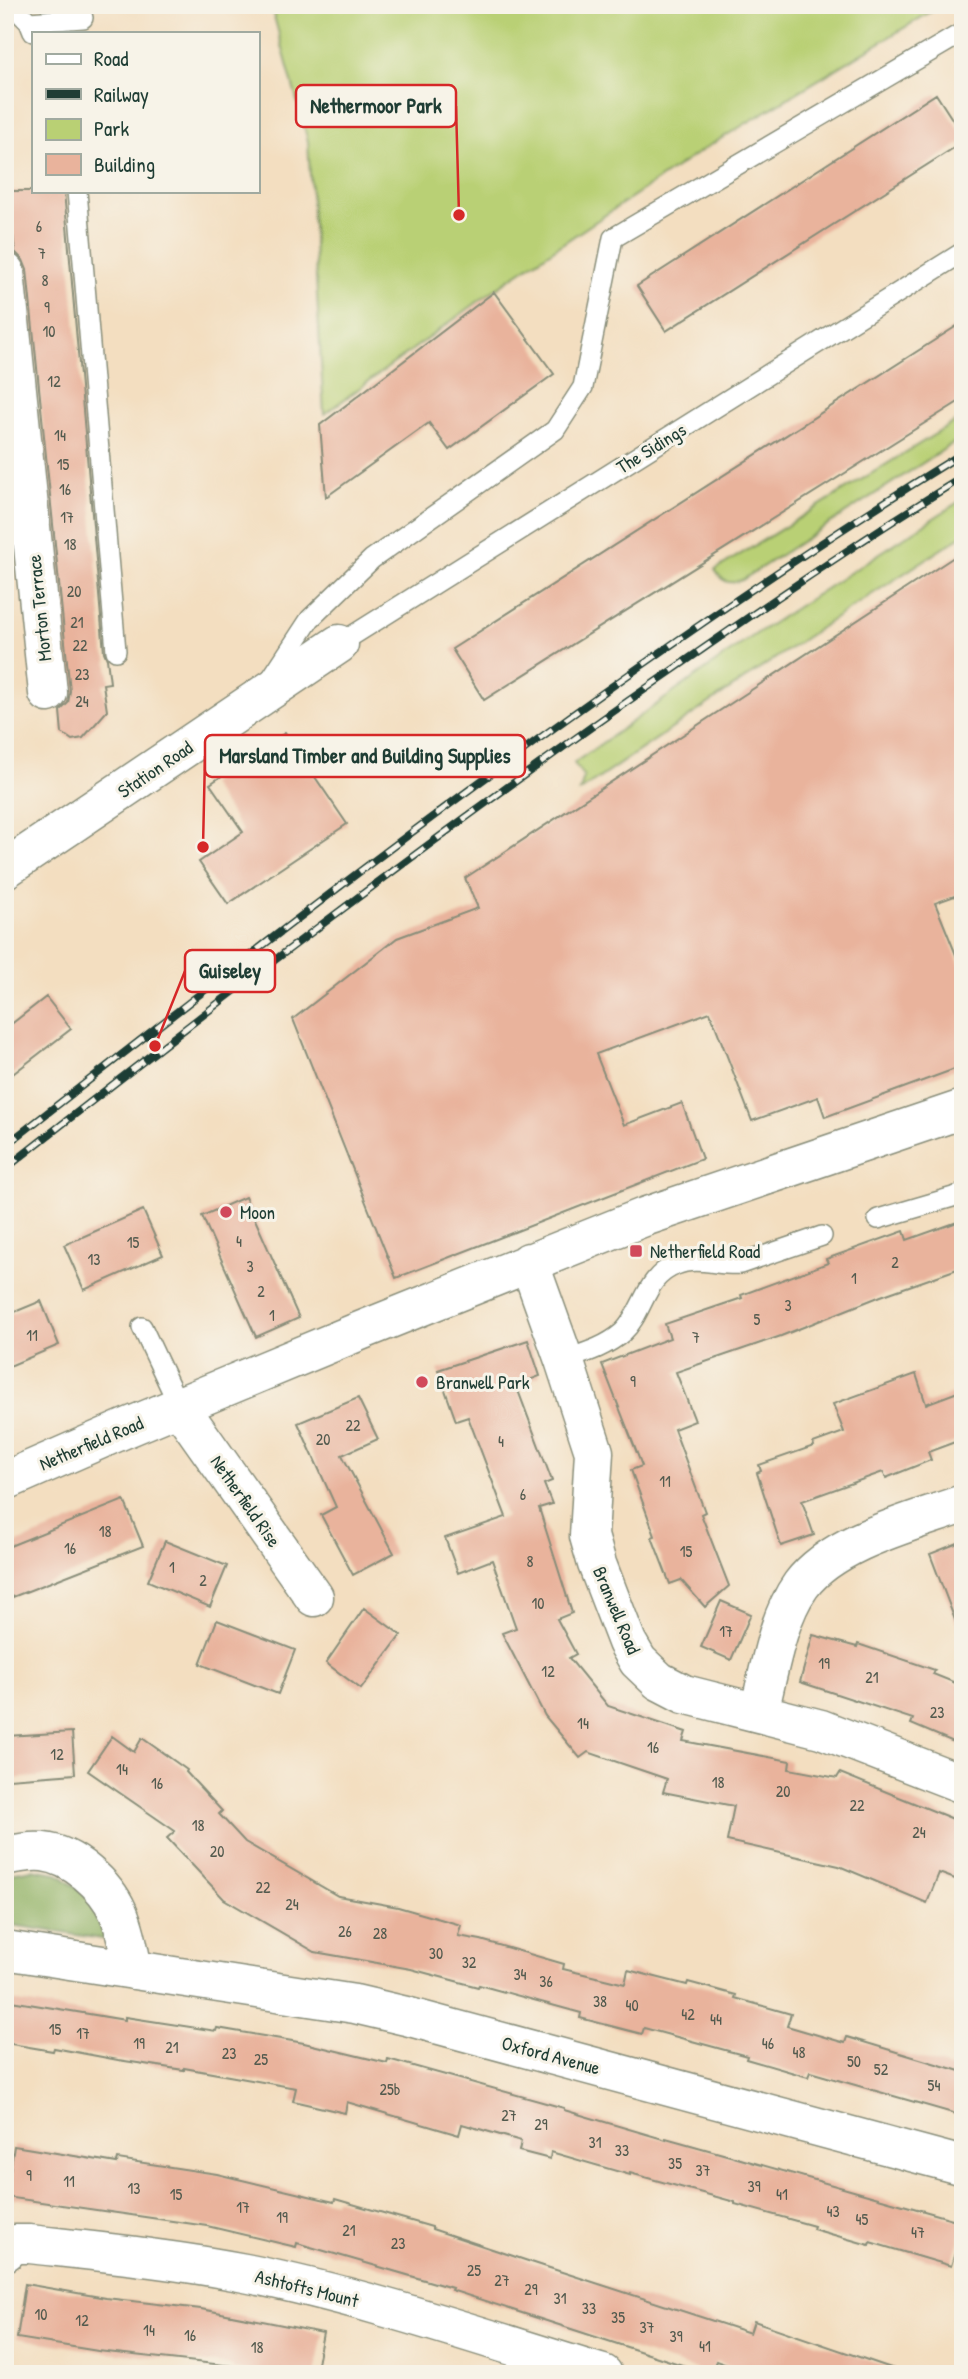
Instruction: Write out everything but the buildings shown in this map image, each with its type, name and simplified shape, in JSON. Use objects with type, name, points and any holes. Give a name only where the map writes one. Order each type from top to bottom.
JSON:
[{"type":"street","name":"Morton Terrace","points":[[5,272],[48,693]]},
{"type":"street","name":"Station Road","points":[[5,869],[339,644]]},
{"type":"street","name":"Netherfield Road","points":[[5,1481],[178,1406],[644,1217],[963,1109]]},
{"type":"street","name":"Branwell Road","points":[[529,1262],[594,1452],[589,1536],[627,1642],[638,1661],[659,1681],[684,1694],[758,1712],[855,1741],[963,1784]]},
{"type":"street","name":"Netherfield Rise","points":[[178,1406],[314,1597]]},
{"type":"street","points":[[758,1712],[787,1613],[802,1584],[830,1559],[851,1545],[963,1504]]},
{"type":"street","points":[[5,1856],[45,1852],[59,1856],[85,1872],[117,1909],[133,1970]]},
{"type":"street","name":"Oxford Avenue","points":[[5,1950],[355,2004],[963,2166]]},
{"type":"street","name":"Ashtofts Mount","points":[[5,2252],[15,2244],[29,2244],[155,2258],[246,2273],[397,2311],[603,2374]]},
{"type":"lane","points":[[12,5],[31,28],[83,18]]},
{"type":"lane","points":[[256,702],[310,619],[372,559],[555,430],[583,387],[613,238],[960,34]]},
{"type":"lane","points":[[77,192],[116,652]]},
{"type":"lane","name":"The Sidings","points":[[339,644],[963,252]]},
{"type":"lane","points":[[878,1219],[963,1194]]},
{"type":"lane","points":[[564,1360],[603,1347],[623,1332],[635,1318],[650,1285],[674,1265],[690,1261],[740,1264],[822,1236]]},
{"type":"lane","points":[[142,1327],[178,1406]]},
{"type":"green space","points":[[271,5],[942,5],[707,147],[505,282],[324,414],[308,141]]},
{"type":"green space","points":[[963,417],[963,437],[742,580],[726,581],[715,570]]},
{"type":"green space","points":[[963,499],[963,535],[814,632],[580,791],[584,777],[574,763],[753,636]]},
{"type":"green space","points":[[32,1869],[56,1873],[92,1899],[115,1941],[5,1924],[5,1874]]},
{"type":"railway","points":[[5,1146],[238,964],[594,699],[715,614],[963,453]]},
{"type":"railway","points":[[5,1169],[248,981],[494,797],[773,601],[963,477]]},
{"type":"place","name":"Nethermoor Park","points":[[459,215]]},
{"type":"place","name":"Marsland Timber and Building Supplies","points":[[203,847]]},
{"type":"place","name":"Guiseley","points":[[155,1046]]},
{"type":"place","name":"Moon","points":[[226,1212]]},
{"type":"place","name":"Netherfield Road","points":[[636,1251]]},
{"type":"place","name":"Branwell Park","points":[[422,1382]]}]
